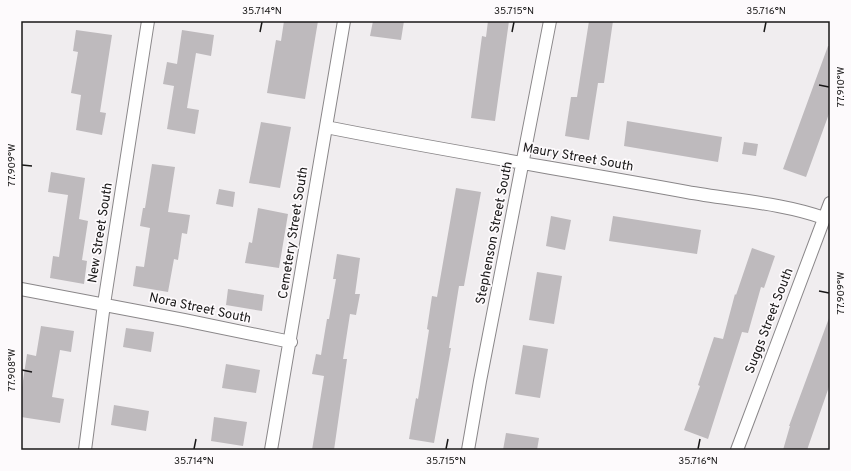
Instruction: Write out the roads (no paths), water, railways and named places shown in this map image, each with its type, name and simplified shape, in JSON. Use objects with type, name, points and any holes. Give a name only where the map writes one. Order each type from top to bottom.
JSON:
[{"type":"street","name":"New Street South","points":[[85,450],[104,304],[148,21]]},
{"type":"street","name":"Cemetery Street South","points":[[271,450],[344,21]]},
{"type":"street","name":"Stephenson Street South","points":[[468,450],[550,21]]},
{"type":"street","name":"Maury Street South","points":[[326,127],[416,145],[712,197],[806,211],[824,218]]},
{"type":"street","name":"Suggs Street South","points":[[737,450],[830,203]]},
{"type":"street","name":"Nora Street South","points":[[21,289],[104,304],[290,342]]}]
